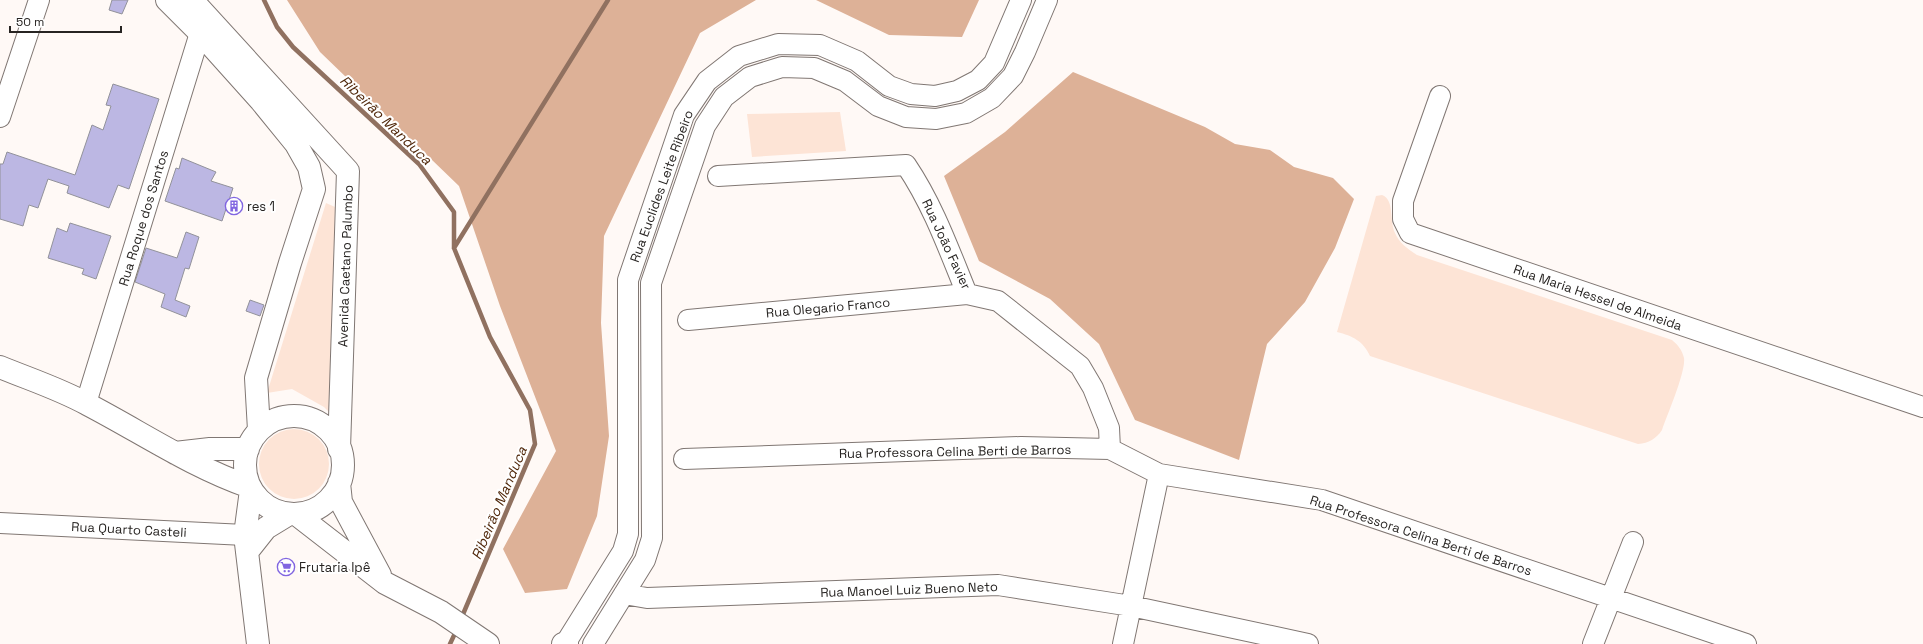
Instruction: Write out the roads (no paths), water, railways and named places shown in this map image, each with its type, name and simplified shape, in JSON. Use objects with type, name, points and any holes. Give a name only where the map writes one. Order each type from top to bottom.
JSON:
[{"type":"main road","points":[[167,0],[200,33],[260,101],[298,148],[309,167],[314,190],[290,263],[256,378],[260,430]]},
{"type":"main road","name":"Avenida Caetano Palumbo","points":[[192,0],[348,171],[339,449]]},
{"type":"main road","points":[[0,367],[86,403],[175,453],[229,480],[251,488]]},
{"type":"main road","points":[[340,483],[333,495],[322,505],[310,512],[292,514],[274,510],[261,502],[251,488],[246,474],[245,461],[248,448],[260,430],[273,420],[290,416],[306,418],[322,425],[334,437],[339,449],[343,468],[340,483],[341,502],[385,583]]},
{"type":"main road","points":[[175,453],[248,448]]},
{"type":"main road","points":[[251,488],[250,542],[258,644]]},
{"type":"main road","points":[[250,542],[266,528],[292,514]]},
{"type":"main road","points":[[292,514],[385,583],[441,612],[484,641]]},
{"type":"street","points":[[0,116],[39,0]]},
{"type":"street","name":"Rua Euclides Leite Ribeiro","points":[[565,644],[614,566],[623,550],[628,534],[628,280],[632,264],[684,115],[707,81],[739,56],[778,44],[820,45],[857,61],[889,86],[911,94],[935,96],[958,91],[978,80],[994,63],[1021,0]]},
{"type":"street","name":"Rua Euclides Leite Ribeiro","points":[[593,644],[645,560],[652,538],[651,283],[659,256],[705,126],[724,97],[750,77],[782,67],[814,68],[845,82],[878,106],[906,117],[936,119],[966,113],[992,98],[1013,76],[1026,52],[1046,0]]},
{"type":"street","name":"Rua Roque dos Santos","points":[[86,403],[200,33]]},
{"type":"street","name":"Rua Maria Hessel de Almeida","points":[[1440,96],[1403,202],[1403,219],[1410,233],[1923,408]]},
{"type":"street","name":"Rua João Favier","points":[[718,176],[906,165],[918,182],[940,228],[967,294],[998,301],[1080,366],[1093,388],[1109,428],[1110,449]]},
{"type":"street","name":"Rua Olegario Franco","points":[[688,320],[967,294]]},
{"type":"street","points":[[628,309],[651,308]]},
{"type":"street","name":"Rua Professora Celina Berti de Barros","points":[[684,459],[1021,446],[1110,449],[1159,474],[1322,500],[1746,644]]},
{"type":"street","points":[[1123,644],[1159,474]]},
{"type":"street","name":"Rua Quarto Casteli","points":[[0,523],[250,542]]},
{"type":"street","points":[[1593,644],[1633,542]]},
{"type":"street","points":[[614,566],[626,568],[629,586]]},
{"type":"street","name":"Rua Manoel Luiz Bueno Neto","points":[[629,586],[648,598],[998,585],[1131,606],[1308,644]]},
{"type":"street","points":[[594,598],[602,608],[614,611]]},
{"type":"waterway","name":"Ribeirão Manduca","points":[[264,0],[277,27],[293,47],[419,164],[454,212],[454,248],[490,337],[530,410],[535,444],[461,619]]},
{"type":"waterway","points":[[454,248],[608,0]]},
{"type":"waterway","name":"Ribeirão Manduca","points":[[450,644],[457,629]]},
{"type":"place","name":"res 1","points":[[234,206]]},
{"type":"place","name":"Frutaria Ipê","points":[[286,567]]}]
